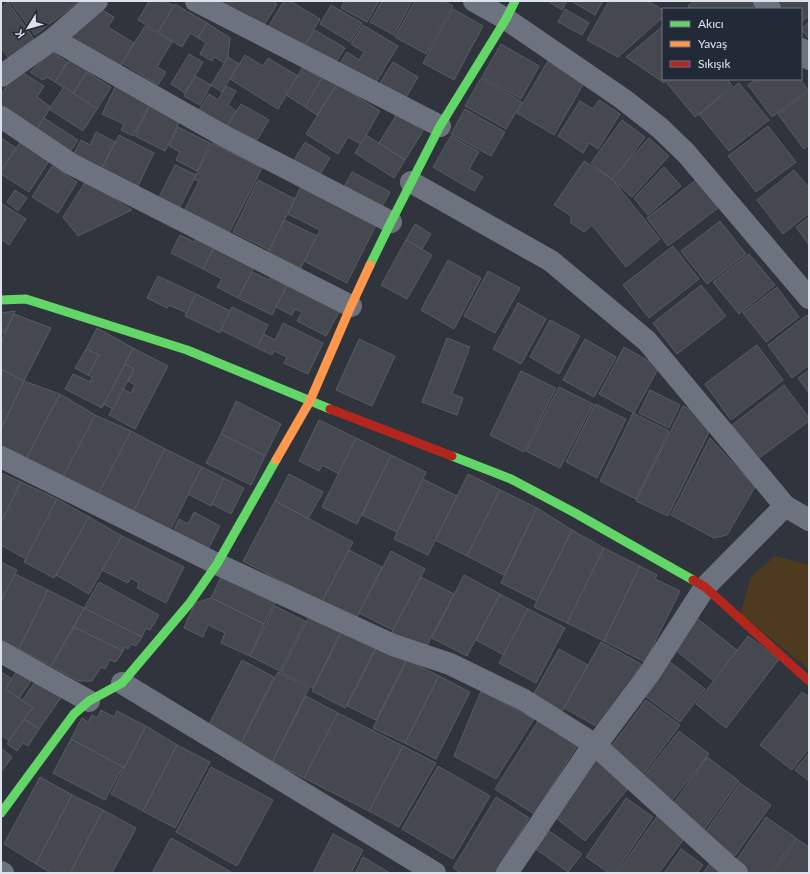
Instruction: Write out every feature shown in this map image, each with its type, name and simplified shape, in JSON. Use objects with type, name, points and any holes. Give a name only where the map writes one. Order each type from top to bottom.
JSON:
[{"type":"street","points":[[1,76],[53,39],[97,1]]},
{"type":"street","points":[[196,1],[440,126]]},
{"type":"street","points":[[474,1],[510,10],[660,128],[686,153],[809,298]]},
{"type":"street","points":[[1,812],[74,714],[89,701],[122,683],[189,604],[217,564],[310,401],[351,306],[391,222],[440,126],[510,10]]},
{"type":"street","points":[[53,39],[224,136],[391,222]]},
{"type":"street","points":[[802,50],[809,59]]},
{"type":"street","points":[[1,117],[71,164],[351,306]]},
{"type":"street","points":[[411,182],[551,261],[647,341],[785,506],[809,520]]},
{"type":"street","points":[[1,300],[26,299],[85,316],[180,348],[310,401],[511,479],[705,587],[809,681]]},
{"type":"street","points":[[1,457],[217,564],[393,645],[450,664],[524,700],[594,744],[737,873]]},
{"type":"street","points":[[507,873],[594,744],[598,741],[649,674],[705,587],[785,506]]},
{"type":"street","points":[[1,652],[89,701]]},
{"type":"street","points":[[122,683],[435,873]]},
{"type":"shaded area","points":[[775,556],[809,565],[809,669],[740,614],[751,577]]},
{"type":"building","points":[[10,1],[80,1],[35,35]]},
{"type":"building","points":[[149,1],[165,1],[174,6],[158,32],[138,20]]},
{"type":"building","points":[[220,1],[273,1],[277,4],[263,27]]},
{"type":"building","points":[[284,1],[290,1],[320,19],[301,51],[266,30]]},
{"type":"building","points":[[345,1],[379,1],[367,22],[341,8]]},
{"type":"building","points":[[382,1],[412,1],[394,35],[370,22]]},
{"type":"building","points":[[415,1],[443,1],[453,6],[426,54],[395,37]]},
{"type":"building","points":[[548,1],[567,1],[562,10]]},
{"type":"building","points":[[573,1],[603,1],[595,15]]},
{"type":"building","points":[[609,1],[648,1],[662,9],[662,18],[618,57],[587,40]]},
{"type":"building","points":[[694,1],[752,1],[755,5],[751,8],[689,8],[688,6]]},
{"type":"building","points":[[770,1],[809,1],[809,16],[802,21],[802,8],[775,8]]},
{"type":"building","points":[[8,2],[36,42],[10,60],[1,47],[1,8]]},
{"type":"building","points":[[175,4],[207,23],[198,38],[190,33],[182,47],[158,32]]},
{"type":"building","points":[[331,5],[362,23],[350,42],[320,24]]},
{"type":"building","points":[[99,8],[114,17],[108,27],[134,43],[119,69],[68,38]]},
{"type":"building","points":[[453,9],[483,26],[454,80],[423,63]]},
{"type":"building","points":[[565,9],[589,23],[582,35],[558,22]]},
{"type":"building","points":[[809,22],[809,39],[802,30],[802,28]]},
{"type":"building","points":[[207,23],[230,38],[228,57],[225,63],[214,57],[212,61],[200,54],[206,43],[198,38]]},
{"type":"building","points":[[363,25],[398,46],[373,87],[338,66],[347,52],[359,60],[364,52],[351,44]]},
{"type":"building","points":[[145,26],[172,42],[157,67],[166,72],[158,85],[122,63]]},
{"type":"building","points":[[662,27],[662,80],[668,80],[664,83],[626,57]]},
{"type":"building","points":[[315,30],[345,48],[335,64],[305,46]]},
{"type":"building","points":[[501,44],[539,66],[521,99],[482,77]]},
{"type":"building","points":[[52,52],[67,62],[55,82],[47,77],[43,80],[30,72]]},
{"type":"building","points":[[189,54],[203,62],[185,93],[171,84]]},
{"type":"building","points":[[245,55],[263,66],[268,58],[298,76],[278,109],[230,79]]},
{"type":"building","points":[[72,56],[89,68],[73,94],[55,82]]},
{"type":"building","points":[[228,57],[239,64],[222,92],[211,85]]},
{"type":"building","points":[[548,61],[584,83],[554,135],[517,113]]},
{"type":"building","points":[[393,62],[418,77],[403,103],[377,88]]},
{"type":"building","points":[[303,67],[322,79],[305,107],[286,95]]},
{"type":"building","points":[[17,69],[44,86],[37,97],[51,107],[34,133],[1,112],[1,95]]},
{"type":"building","points":[[87,72],[111,87],[97,109],[73,94]]},
{"type":"building","points":[[195,76],[211,85],[200,105],[184,96]]},
{"type":"building","points":[[323,76],[337,84],[317,115],[305,107]]},
{"type":"building","points":[[481,78],[522,102],[506,129],[465,106]]},
{"type":"building","points":[[670,80],[728,80],[732,86],[695,117],[667,83]]},
{"type":"building","points":[[755,80],[801,80],[808,90],[772,117],[748,85]]},
{"type":"building","points":[[118,81],[150,104],[133,136],[121,130],[124,124],[102,114]]},
{"type":"building","points":[[739,83],[769,120],[729,151],[699,114]]},
{"type":"building","points":[[337,84],[380,111],[361,144],[348,137],[338,154],[306,134]]},
{"type":"building","points":[[226,86],[236,91],[228,105],[236,111],[225,130],[197,113],[209,94],[218,100]]},
{"type":"building","points":[[64,87],[97,109],[83,131],[49,109]]},
{"type":"building","points":[[809,91],[809,145],[804,149],[778,114]]},
{"type":"building","points":[[599,100],[620,114],[598,149],[589,143],[583,153],[558,136],[580,101],[593,109]]},
{"type":"building","points":[[241,104],[269,120],[254,145],[226,128]]},
{"type":"building","points":[[150,105],[180,121],[165,151],[135,136]]},
{"type":"building","points":[[465,109],[505,132],[491,156],[451,134]]},
{"type":"building","points":[[397,114],[423,131],[405,160],[379,143]]},
{"type":"building","points":[[44,118],[78,140],[68,155],[34,133]]},
{"type":"building","points":[[622,120],[645,137],[613,180],[591,163]]},
{"type":"building","points":[[768,126],[796,162],[756,192],[728,156]]},
{"type":"building","points":[[178,127],[210,143],[197,171],[176,160],[180,152],[169,146]]},
{"type":"building","points":[[96,132],[115,142],[102,168],[71,159],[81,140],[90,145]]},
{"type":"building","points":[[119,135],[154,153],[138,186],[102,168]]},
{"type":"building","points":[[366,135],[405,160],[394,178],[355,153]]},
{"type":"building","points":[[24,136],[53,155],[29,192],[1,174],[1,171]]},
{"type":"building","points":[[451,136],[479,152],[469,169],[483,177],[474,191],[433,167]]},
{"type":"building","points":[[1,138],[16,148],[1,171]]},
{"type":"building","points":[[649,138],[669,156],[632,197],[612,179]]},
{"type":"building","points":[[305,142],[330,158],[316,181],[291,165]]},
{"type":"building","points":[[212,143],[262,168],[226,239],[181,217],[199,181],[194,179]]},
{"type":"building","points":[[584,161],[612,179],[660,239],[626,267],[592,225],[584,232],[571,223],[571,216],[554,205]]},
{"type":"building","points":[[175,165],[196,175],[179,209],[158,199]]},
{"type":"building","points":[[52,166],[77,182],[58,213],[32,197]]},
{"type":"building","points":[[664,167],[681,186],[648,215],[634,198]]},
{"type":"building","points":[[794,170],[809,188],[809,213],[783,234],[757,200]]},
{"type":"building","points":[[352,172],[390,192],[381,209],[343,189]]},
{"type":"building","points":[[258,180],[295,199],[269,250],[233,232]]},
{"type":"building","points":[[696,180],[718,208],[668,246],[647,218]]},
{"type":"building","points":[[86,181],[132,210],[78,236],[63,217]]},
{"type":"building","points":[[302,184],[378,221],[347,283],[304,261],[320,230],[288,214]]},
{"type":"building","points":[[15,190],[27,198],[18,211],[7,202]]},
{"type":"building","points":[[1,203],[26,219],[9,245],[1,239]]},
{"type":"building","points":[[809,217],[809,245],[796,227]]},
{"type":"building","points":[[284,220],[317,236],[297,275],[265,259]]},
{"type":"building","points":[[720,221],[746,254],[707,284],[681,251]]},
{"type":"building","points":[[415,224],[431,234],[422,249],[406,240]]},
{"type":"building","points":[[180,235],[194,242],[197,236],[215,245],[203,269],[171,253]]},
{"type":"building","points":[[406,240],[432,255],[407,299],[381,285]]},
{"type":"building","points":[[216,244],[256,264],[238,298],[217,287],[222,279],[203,269]]},
{"type":"building","points":[[673,246],[699,279],[649,318],[623,285]]},
{"type":"building","points":[[749,254],[775,285],[739,314],[713,282]]},
{"type":"building","points":[[448,260],[481,278],[454,329],[421,310]]},
{"type":"building","points":[[488,271],[520,288],[495,333],[464,316]]},
{"type":"building","points":[[252,272],[269,280],[272,274],[288,283],[272,315],[238,298]]},
{"type":"building","points":[[158,276],[196,294],[187,313],[169,305],[167,308],[147,298]]},
{"type":"building","points":[[291,278],[343,305],[326,336],[297,321],[302,312],[295,309],[292,315],[276,307]]},
{"type":"building","points":[[701,285],[726,316],[677,354],[653,323]]},
{"type":"building","points":[[777,287],[799,317],[766,342],[743,313]]},
{"type":"building","points":[[196,294],[230,311],[220,333],[185,316]]},
{"type":"building","points":[[518,303],[546,319],[521,364],[493,349]]},
{"type":"building","points":[[232,307],[268,325],[257,348],[221,330]]},
{"type":"building","points":[[15,311],[4,333],[1,333],[1,313]]},
{"type":"building","points":[[14,314],[51,328],[24,381],[1,369],[1,342]]},
{"type":"building","points":[[807,315],[809,317],[809,365],[792,378],[768,345]]},
{"type":"building","points":[[550,320],[580,336],[559,374],[530,357]]},
{"type":"building","points":[[283,323],[323,343],[308,374],[284,363],[287,357],[274,351],[272,355],[257,348],[264,334],[275,340]]},
{"type":"building","points":[[97,328],[133,348],[102,408],[65,389],[73,374],[90,382],[92,377],[88,375],[99,355],[86,349]]},
{"type":"building","points":[[447,338],[470,347],[452,394],[463,398],[457,415],[422,402]]},
{"type":"building","points":[[359,339],[395,356],[372,406],[336,390]]},
{"type":"building","points":[[585,339],[616,357],[594,397],[563,380]]},
{"type":"building","points":[[757,345],[783,380],[731,420],[705,384]]},
{"type":"building","points":[[624,347],[659,367],[634,413],[599,394]]},
{"type":"building","points":[[133,348],[168,366],[135,429],[109,415],[123,389],[131,393],[135,385],[128,381],[134,369],[125,364]]},
{"type":"building","points":[[86,349],[99,355],[88,375],[75,368]]},
{"type":"building","points":[[125,364],[134,369],[113,409],[104,404]]},
{"type":"building","points":[[1,369],[24,381],[1,429]]},
{"type":"building","points":[[809,370],[809,393],[798,378]]},
{"type":"building","points":[[521,371],[556,388],[524,452],[490,435]]},
{"type":"building","points":[[24,381],[60,394],[26,459],[1,447],[1,429]]},
{"type":"building","points":[[784,385],[809,418],[809,421],[758,459],[732,425]]},
{"type":"building","points":[[559,387],[593,404],[560,468],[526,451]]},
{"type":"building","points":[[650,390],[680,405],[669,428],[639,413]]},
{"type":"building","points":[[60,394],[95,415],[63,477],[26,459]]},
{"type":"building","points":[[236,401],[281,424],[265,456],[221,434]]},
{"type":"building","points":[[595,404],[626,419],[597,478],[566,462]]},
{"type":"building","points":[[683,406],[707,418],[711,428],[668,516],[636,501]]},
{"type":"building","points":[[633,413],[669,431],[636,499],[600,481]]},
{"type":"building","points":[[95,415],[131,431],[98,495],[63,477]]},
{"type":"building","points":[[319,420],[356,438],[339,474],[322,465],[319,471],[299,461]]},
{"type":"building","points":[[131,431],[165,449],[133,512],[98,495]]},
{"type":"building","points":[[221,434],[265,456],[251,485],[206,463]]},
{"type":"building","points":[[356,438],[391,455],[357,524],[322,507]]},
{"type":"building","points":[[710,438],[755,487],[727,535],[714,538],[671,515]]},
{"type":"building","points":[[165,449],[202,467],[170,531],[133,512]]},
{"type":"building","points":[[391,455],[426,472],[397,532],[362,515]]},
{"type":"building","points":[[202,467],[224,478],[211,506],[188,494]]},
{"type":"building","points":[[1,473],[21,482],[1,522]]},
{"type":"building","points":[[289,474],[323,492],[308,519],[275,501]]},
{"type":"building","points":[[468,474],[500,490],[467,556],[435,540]]},
{"type":"building","points":[[224,478],[244,488],[231,514],[212,504]]},
{"type":"building","points":[[423,479],[457,496],[428,555],[394,539]]},
{"type":"building","points":[[21,482],[57,499],[26,559],[1,545],[1,522]]},
{"type":"building","points":[[500,490],[537,508],[504,575],[467,556]]},
{"type":"building","points":[[57,499],[89,517],[54,578],[24,562]]},
{"type":"building","points":[[275,501],[353,542],[322,602],[243,561]]},
{"type":"building","points":[[537,508],[572,530],[537,601],[501,583]]},
{"type":"building","points":[[194,512],[220,526],[204,557],[169,540],[179,519],[188,524]]},
{"type":"building","points":[[89,517],[122,536],[89,594],[56,575]]},
{"type":"building","points":[[572,530],[604,548],[567,623],[534,607]]},
{"type":"building","points":[[122,536],[184,567],[166,603],[137,588],[139,583],[131,578],[128,583],[102,570]]},
{"type":"building","points":[[604,548],[640,566],[604,641],[567,623]]},
{"type":"building","points":[[349,550],[382,567],[354,623],[320,605]]},
{"type":"building","points":[[391,551],[425,569],[393,630],[359,613]]},
{"type":"building","points":[[1,562],[17,570],[1,601]]},
{"type":"building","points":[[640,566],[657,575],[655,579],[680,591],[645,662],[604,641]]},
{"type":"building","points":[[15,574],[48,590],[19,649],[1,640],[1,601]]},
{"type":"building","points":[[222,575],[276,601],[264,624],[211,598]]},
{"type":"building","points":[[464,575],[500,594],[467,656],[432,638]]},
{"type":"building","points":[[421,577],[454,594],[424,651],[391,634]]},
{"type":"building","points":[[99,582],[159,615],[150,630],[146,628],[142,637],[84,608]]},
{"type":"building","points":[[48,590],[84,608],[51,666],[19,649]]},
{"type":"building","points":[[500,594],[528,609],[504,655],[476,640]]},
{"type":"building","points":[[211,598],[264,624],[250,656],[221,643],[225,633],[208,625],[203,637],[184,628],[195,603]]},
{"type":"building","points":[[275,606],[305,621],[280,671],[250,656]]},
{"type":"building","points":[[84,608],[142,637],[136,646],[131,644],[128,649],[125,647],[123,651],[74,627]]},
{"type":"building","points":[[528,609],[565,628],[536,683],[499,663]]},
{"type":"building","points":[[310,614],[342,629],[313,688],[281,672]]},
{"type":"building","points":[[698,619],[738,651],[714,681],[674,649]]},
{"type":"building","points":[[74,627],[123,651],[116,662],[110,660],[105,669],[101,667],[92,681],[78,681],[51,666]]},
{"type":"building","points":[[344,628],[377,645],[345,708],[312,691]]},
{"type":"building","points":[[748,636],[779,659],[726,728],[696,704]]},
{"type":"building","points":[[601,642],[641,664],[605,731],[564,708]]},
{"type":"building","points":[[378,645],[407,659],[376,720],[347,706]]},
{"type":"building","points":[[559,649],[588,665],[561,713],[532,697]]},
{"type":"building","points":[[242,660],[274,677],[240,745],[207,728]]},
{"type":"building","points":[[407,660],[439,676],[405,743],[373,728]]},
{"type":"building","points":[[669,661],[705,689],[680,722],[644,695]]},
{"type":"building","points":[[17,671],[31,681],[19,698],[5,689]]},
{"type":"building","points":[[1,672],[12,679],[5,689],[33,707],[9,741],[1,735]]},
{"type":"building","points":[[278,672],[309,688],[272,762],[240,745]]},
{"type":"building","points":[[439,676],[470,692],[436,759],[405,743]]},
{"type":"building","points":[[37,679],[62,696],[39,729],[24,719],[33,707],[22,701]]},
{"type":"building","points":[[481,691],[534,719],[496,779],[454,756]]},
{"type":"building","points":[[802,692],[809,697],[809,748],[792,770],[760,745]]},
{"type":"building","points":[[306,696],[338,713],[304,778],[272,762]]},
{"type":"building","points":[[646,700],[680,725],[641,777],[607,752]]},
{"type":"building","points":[[101,710],[114,717],[117,711],[146,726],[124,768],[71,739],[82,718],[88,722],[92,715],[97,718]]},
{"type":"building","points":[[338,713],[403,746],[369,811],[304,778]]},
{"type":"building","points":[[542,715],[581,740],[534,814],[495,789]]},
{"type":"building","points":[[24,719],[39,729],[28,746],[23,743],[17,751],[7,744]]},
{"type":"building","points":[[146,726],[177,745],[143,811],[111,794]]},
{"type":"building","points":[[679,731],[709,754],[670,803],[641,780]]},
{"type":"building","points":[[71,739],[123,767],[105,800],[53,773]]},
{"type":"building","points":[[177,745],[210,762],[175,828],[143,811]]},
{"type":"building","points":[[403,746],[436,763],[399,827],[369,811]]},
{"type":"building","points":[[1,748],[12,757],[1,772]]},
{"type":"building","points":[[809,753],[809,781],[795,770]]},
{"type":"building","points":[[596,757],[630,786],[585,841],[556,818]]},
{"type":"building","points":[[707,757],[739,781],[703,831],[671,807]]},
{"type":"building","points":[[438,766],[490,796],[453,859],[402,829]]},
{"type":"building","points":[[211,767],[273,800],[237,866],[176,832]]},
{"type":"building","points":[[40,777],[72,795],[36,864],[4,844]]},
{"type":"building","points":[[740,783],[771,805],[735,856],[704,834]]},
{"type":"building","points":[[72,795],[103,810],[70,873],[51,873],[36,864]]},
{"type":"building","points":[[496,797],[529,818],[495,873],[461,873],[453,868]]},
{"type":"building","points":[[626,798],[653,817],[615,873],[609,873],[586,857]]},
{"type":"building","points":[[103,810],[136,828],[112,873],[70,873]]},
{"type":"building","points":[[658,815],[686,836],[659,873],[617,873]]},
{"type":"building","points":[[766,817],[796,838],[771,873],[744,873],[733,865]]},
{"type":"building","points":[[549,831],[582,854],[568,872],[536,849]]},
{"type":"building","points":[[333,834],[363,850],[351,873],[313,873]]},
{"type":"building","points":[[171,838],[231,872],[152,873]]},
{"type":"building","points":[[797,839],[809,847],[809,873],[773,873]]},
{"type":"building","points":[[681,849],[703,865],[697,873],[664,873]]},
{"type":"building","points":[[363,857],[390,873],[355,873]]},
{"type":"building","points":[[713,859],[733,873],[703,873]]},
{"type":"traffic: fast","points":[[370,265],[440,126],[506,19],[515,1]]},
{"type":"traffic: fast","points":[[1,300],[26,299],[187,350],[330,409]]},
{"type":"traffic: fast","points":[[452,456],[511,479],[575,513],[693,580]]},
{"type":"traffic: fast","points":[[1,813],[74,714],[89,701],[122,683],[189,604],[217,564],[276,460]]},
{"type":"traffic: slow","points":[[276,460],[310,401],[370,265]]},
{"type":"traffic: jam","points":[[330,409],[452,456]]},
{"type":"traffic: jam","points":[[693,580],[705,587],[809,681]]}]
